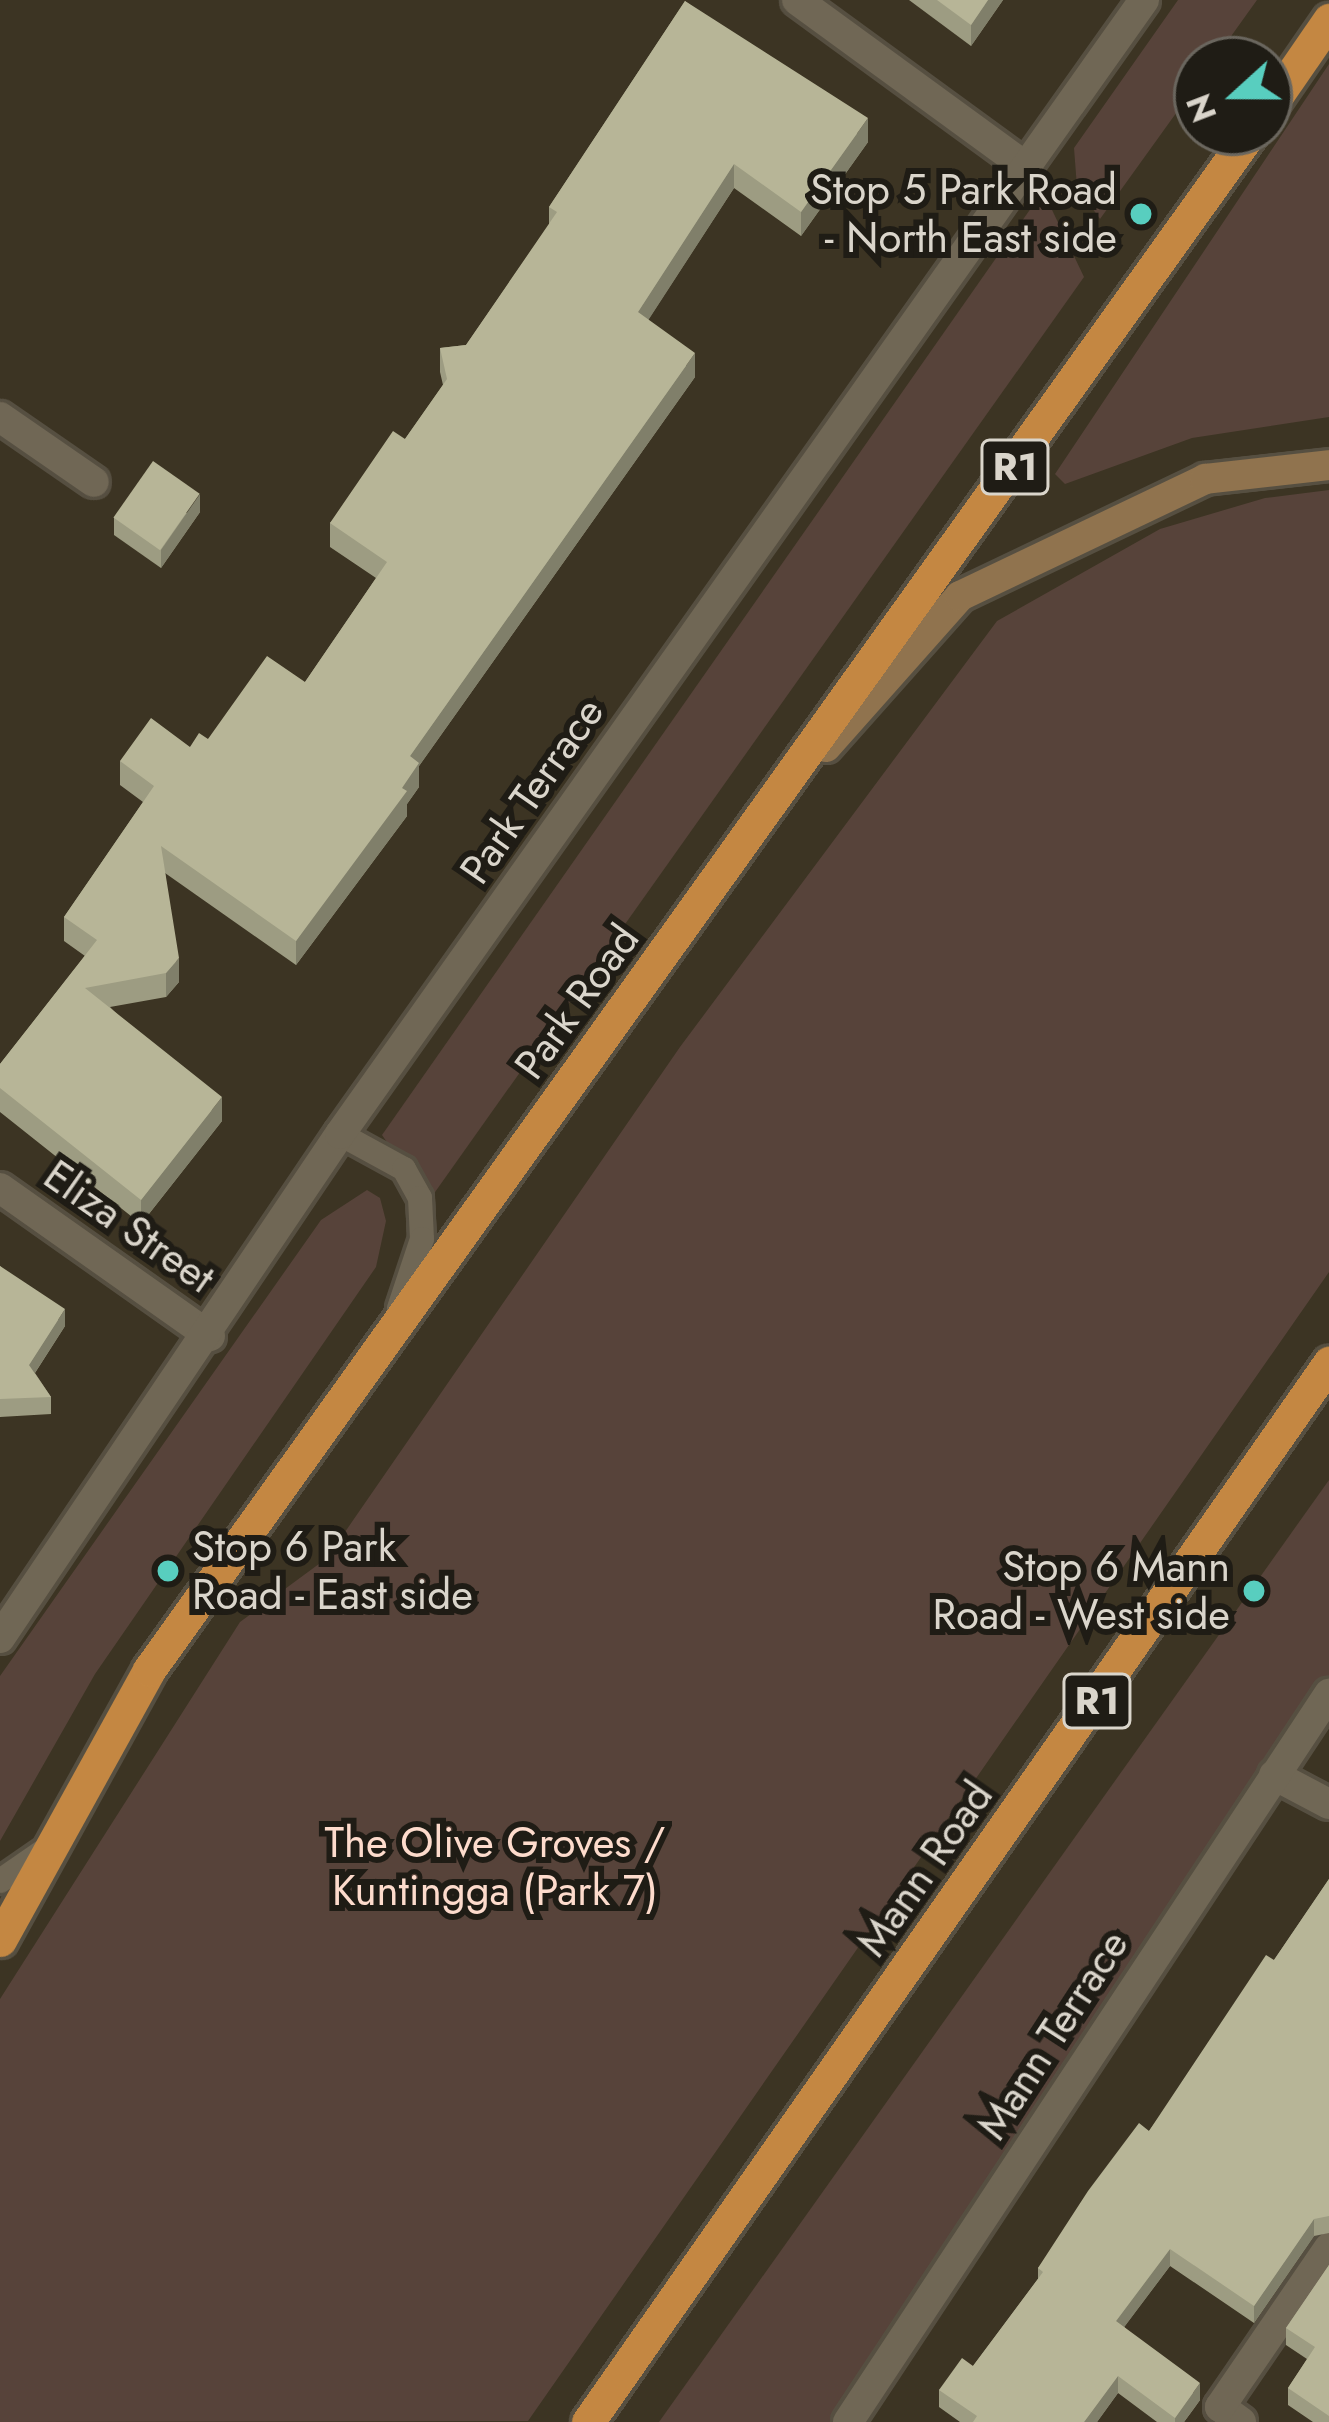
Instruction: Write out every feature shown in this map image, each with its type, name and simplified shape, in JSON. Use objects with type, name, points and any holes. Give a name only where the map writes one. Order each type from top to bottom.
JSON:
[{"type":"highway","points":[[1293,72],[1329,20]]},
{"type":"highway","name":"Park Road","points":[[0,1940],[149,1670],[778,801],[1235,156]]},
{"type":"highway","name":"Mann Road","points":[[588,2422],[1329,1364]]},
{"type":"main road","points":[[778,801],[960,596],[1205,479],[1329,465]]},
{"type":"street","points":[[796,0],[1026,166]]},
{"type":"street","name":"Park Terrace","points":[[0,1638],[210,1336],[340,1134],[1144,0]]},
{"type":"street","points":[[0,417],[94,482]]},
{"type":"street","name":"Eliza Street","points":[[0,1188],[210,1336]]},
{"type":"street","name":"Mann Terrace","points":[[848,2422],[1329,1694]]},
{"type":"street","points":[[1274,1775],[1329,1804]]},
{"type":"street","points":[[1241,2422],[1220,2407],[1329,2248]]},
{"type":"lane","points":[[340,1134],[404,1169],[420,1198],[422,1239],[389,1339]]},
{"type":"lane","points":[[0,1881],[51,1845]]},
{"type":"green space","points":[[1178,0],[1257,0],[1231,36],[1173,36],[1173,117],[1100,219],[1077,187],[1074,148]]},
{"type":"green space","points":[[1329,64],[1329,417],[1192,438],[1065,484],[1055,474],[1268,156],[1293,156],[1293,118]]},
{"type":"green space","points":[[1043,191],[1084,277],[428,1202],[382,1135]]},
{"type":"green space","name":"The Olive Groves / Kuntingga (Park 7)","points":[[1329,490],[1329,1272],[528,2421],[0,2422],[0,1999],[240,1622],[327,1558],[680,1047],[997,621],[1160,529],[1265,498]]},
{"type":"green space","points":[[367,1190],[380,1198],[386,1221],[376,1267],[95,1674],[0,1841],[0,1676],[321,1220]]},
{"type":"green space","points":[[1329,1480],[1329,1694],[848,2422],[659,2422]]},
{"type":"building","points":[[937,0],[988,0],[971,25]]},
{"type":"building","points":[[685,1],[868,118],[801,212],[734,164],[638,312],[695,353],[410,756],[419,763],[402,788],[407,791],[296,941],[161,846],[179,958],[166,973],[85,988],[222,1097],[141,1200],[0,1088],[0,1064],[97,940],[64,917],[154,786],[120,761],[151,718],[190,747],[199,733],[208,739],[267,656],[305,682],[387,562],[330,523],[393,431],[405,439],[447,379],[440,348],[466,345],[557,212],[549,207]]},
{"type":"building","points":[[153,461],[200,494],[160,550],[113,518]]},
{"type":"building","points":[[0,1266],[65,1309],[29,1365],[51,1397],[0,1399]]},
{"type":"building","points":[[1329,1879],[1329,2216],[1314,2219],[1254,2306],[1170,2249],[1116,2321],[1200,2383],[1175,2418],[1118,2376],[1084,2422],[973,2422],[977,2416],[939,2390],[962,2358],[973,2366],[1043,2272],[1038,2268],[1088,2191],[1139,2123],[1149,2131],[1266,1955],[1274,1960]]},
{"type":"building","points":[[1329,2265],[1329,2416],[1288,2388],[1315,2347],[1286,2328]]},
{"type":"place","name":"Stop 5 Park Road - North East side","points":[[1141,214]]},
{"type":"place","name":"Stop 6 Park Road - East side","points":[[168,1571]]},
{"type":"place","name":"Stop 6 Mann Road - West side","points":[[1254,1591]]}]
